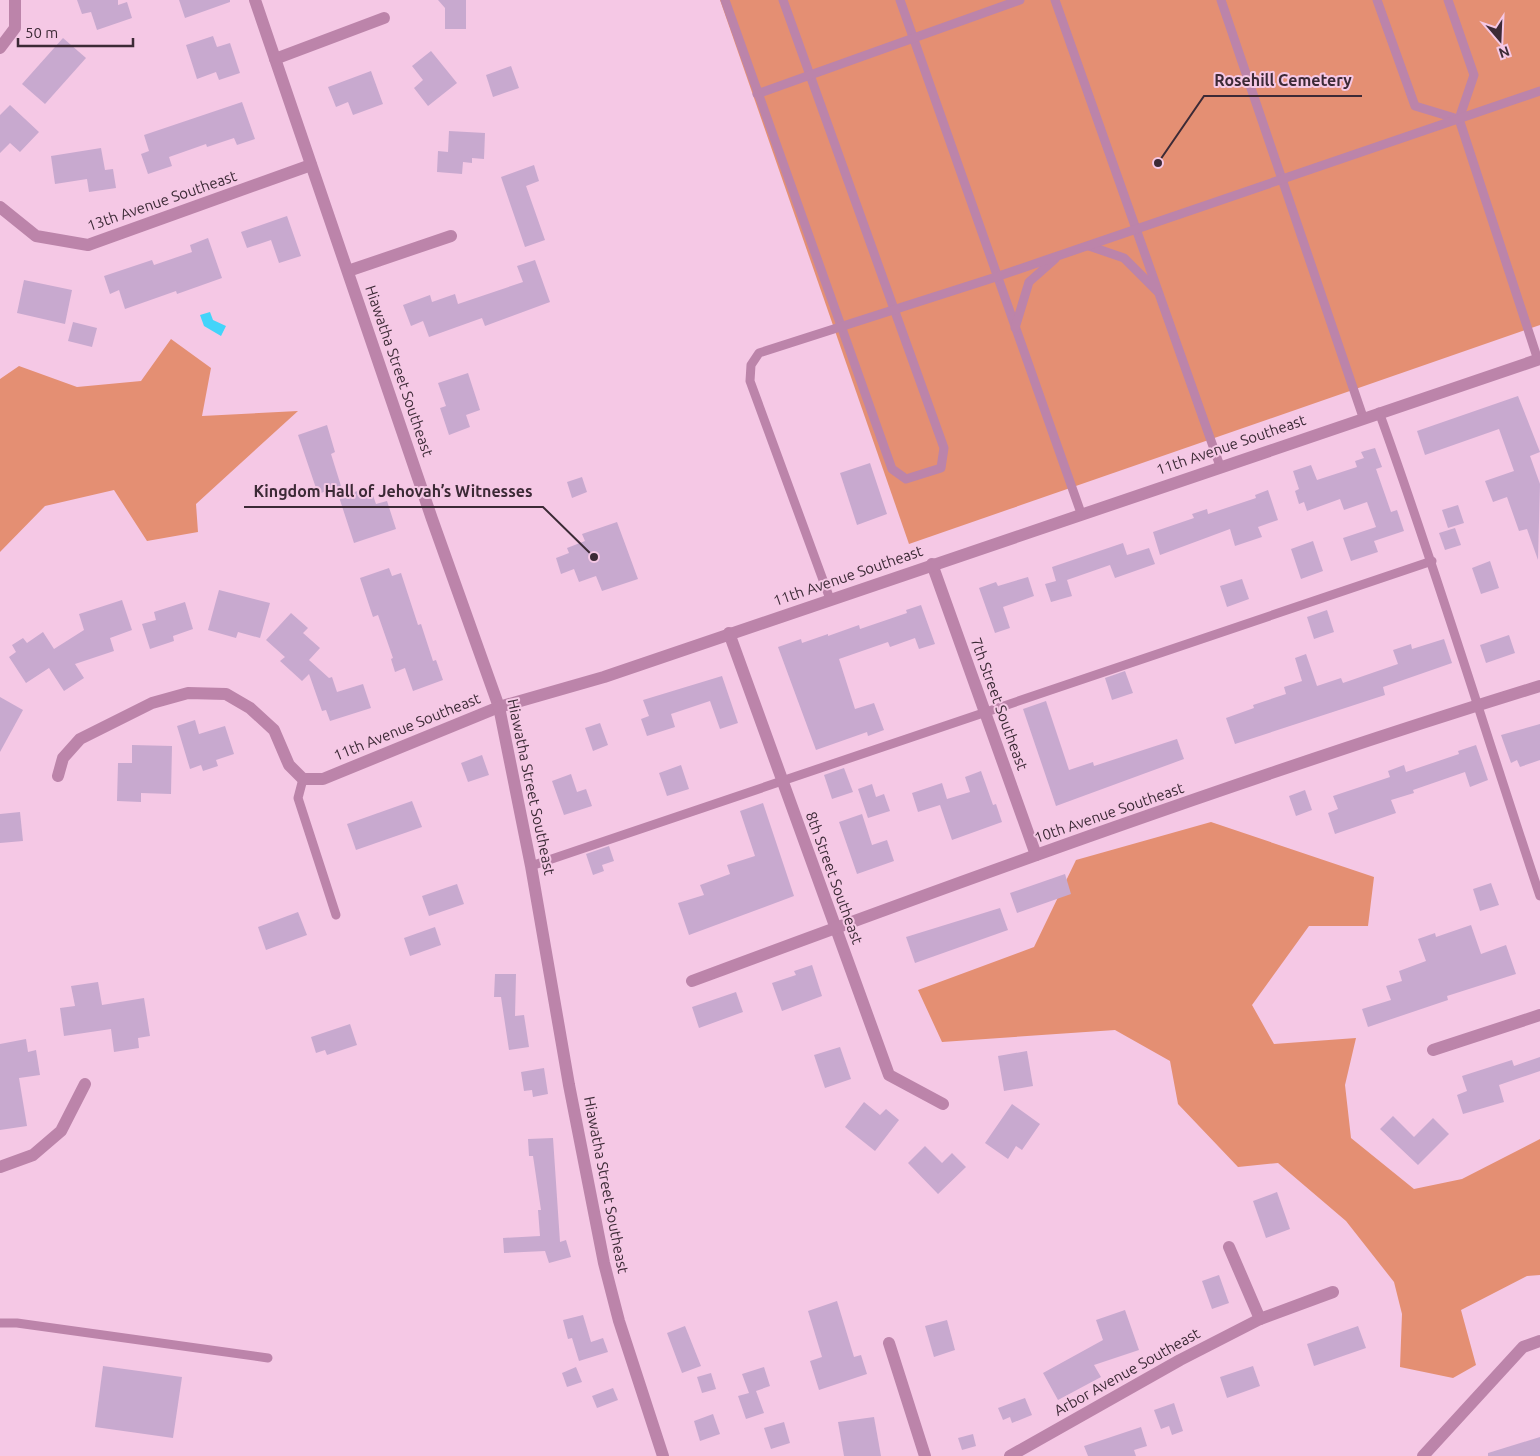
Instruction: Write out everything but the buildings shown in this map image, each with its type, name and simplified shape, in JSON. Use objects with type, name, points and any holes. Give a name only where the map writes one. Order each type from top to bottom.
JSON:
[{"type":"street","points":[[0,48],[15,28],[16,0]]},
{"type":"street","name":"Hiawatha Street Southeast","points":[[255,0],[499,707],[531,866],[604,1263],[619,1321],[663,1456]]},
{"type":"street","points":[[276,59],[384,18]]},
{"type":"street","name":"13th Avenue Southeast","points":[[0,207],[36,236],[88,245],[311,165]]},
{"type":"street","points":[[348,272],[451,236]]},
{"type":"street","name":"11th Avenue Southeast","points":[[303,780],[322,780],[499,707],[604,677],[1363,417],[1539,359]]},
{"type":"street","name":"7th Street Southeast","points":[[932,564],[1036,855]]},
{"type":"street","name":"8th Street Southeast","points":[[729,634],[834,928],[889,1074],[943,1104]]},
{"type":"street","name":"10th Avenue Southeast","points":[[692,981],[1036,855],[1476,705],[1540,686]]},
{"type":"street","points":[[58,776],[63,758],[80,739],[152,703],[188,694],[226,694],[250,708],[274,730],[289,765],[303,780]]},
{"type":"street","points":[[1433,1050],[1540,1015]]},
{"type":"street","points":[[0,1167],[33,1155],[61,1131],[85,1084]]},
{"type":"street","points":[[1229,1247],[1260,1319]]},
{"type":"street","name":"Arbor Avenue Southeast","points":[[1010,1456],[1180,1360],[1260,1319],[1333,1292]]},
{"type":"street","points":[[1423,1456],[1523,1347],[1540,1341]]},
{"type":"street","points":[[890,1343],[925,1456]]},
{"type":"lane","points":[[725,0],[757,94],[843,325],[892,469],[906,479],[941,468],[944,448],[808,76],[783,0]]},
{"type":"lane","points":[[900,0],[996,277],[1081,513]]},
{"type":"lane","points":[[757,94],[1020,0]]},
{"type":"lane","points":[[1055,0],[1220,466]]},
{"type":"lane","points":[[1221,0],[1363,417]]},
{"type":"lane","points":[[1377,0],[1415,106],[1459,119]]},
{"type":"lane","points":[[1448,0],[1474,74],[1459,119],[1539,359]]},
{"type":"lane","points":[[830,599],[750,381],[751,365],[759,353],[1089,246],[1540,91]]},
{"type":"lane","points":[[1089,246],[1124,258],[1159,293]]},
{"type":"lane","points":[[1014,328],[1029,282],[1059,256]]},
{"type":"lane","points":[[1379,412],[1432,561],[1476,705],[1540,896]]},
{"type":"lane","points":[[531,866],[1432,561]]},
{"type":"lane","points":[[303,780],[298,798],[336,915]]},
{"type":"lane","points":[[0,1322],[268,1358]]},
{"type":"shaded area","points":[[720,0],[1540,0],[1540,325],[909,544]]},
{"type":"shaded area","points":[[171,339],[211,368],[202,416],[298,411],[196,504],[198,532],[147,541],[114,490],[45,506],[0,552],[0,379],[19,366],[77,387],[141,381]]},
{"type":"shaded area","points":[[1211,822],[1374,877],[1368,926],[1309,926],[1252,1005],[1274,1044],[1356,1038],[1345,1085],[1351,1138],[1414,1189],[1462,1179],[1540,1139],[1540,1275],[1527,1276],[1461,1310],[1476,1365],[1453,1378],[1400,1367],[1402,1314],[1394,1282],[1346,1221],[1278,1163],[1238,1167],[1178,1104],[1170,1061],[1115,1030],[942,1042],[918,990],[1034,947],[1076,860]]},
{"type":"water","points":[[210,312],[213,320],[226,326],[221,336],[204,326],[200,315]]},
{"type":"place","name":"Rosehill Cemetery","points":[[1158,163]]},
{"type":"place","name":"Kingdom Hall of Jehovah’s Witnesses","points":[[594,557]]}]
